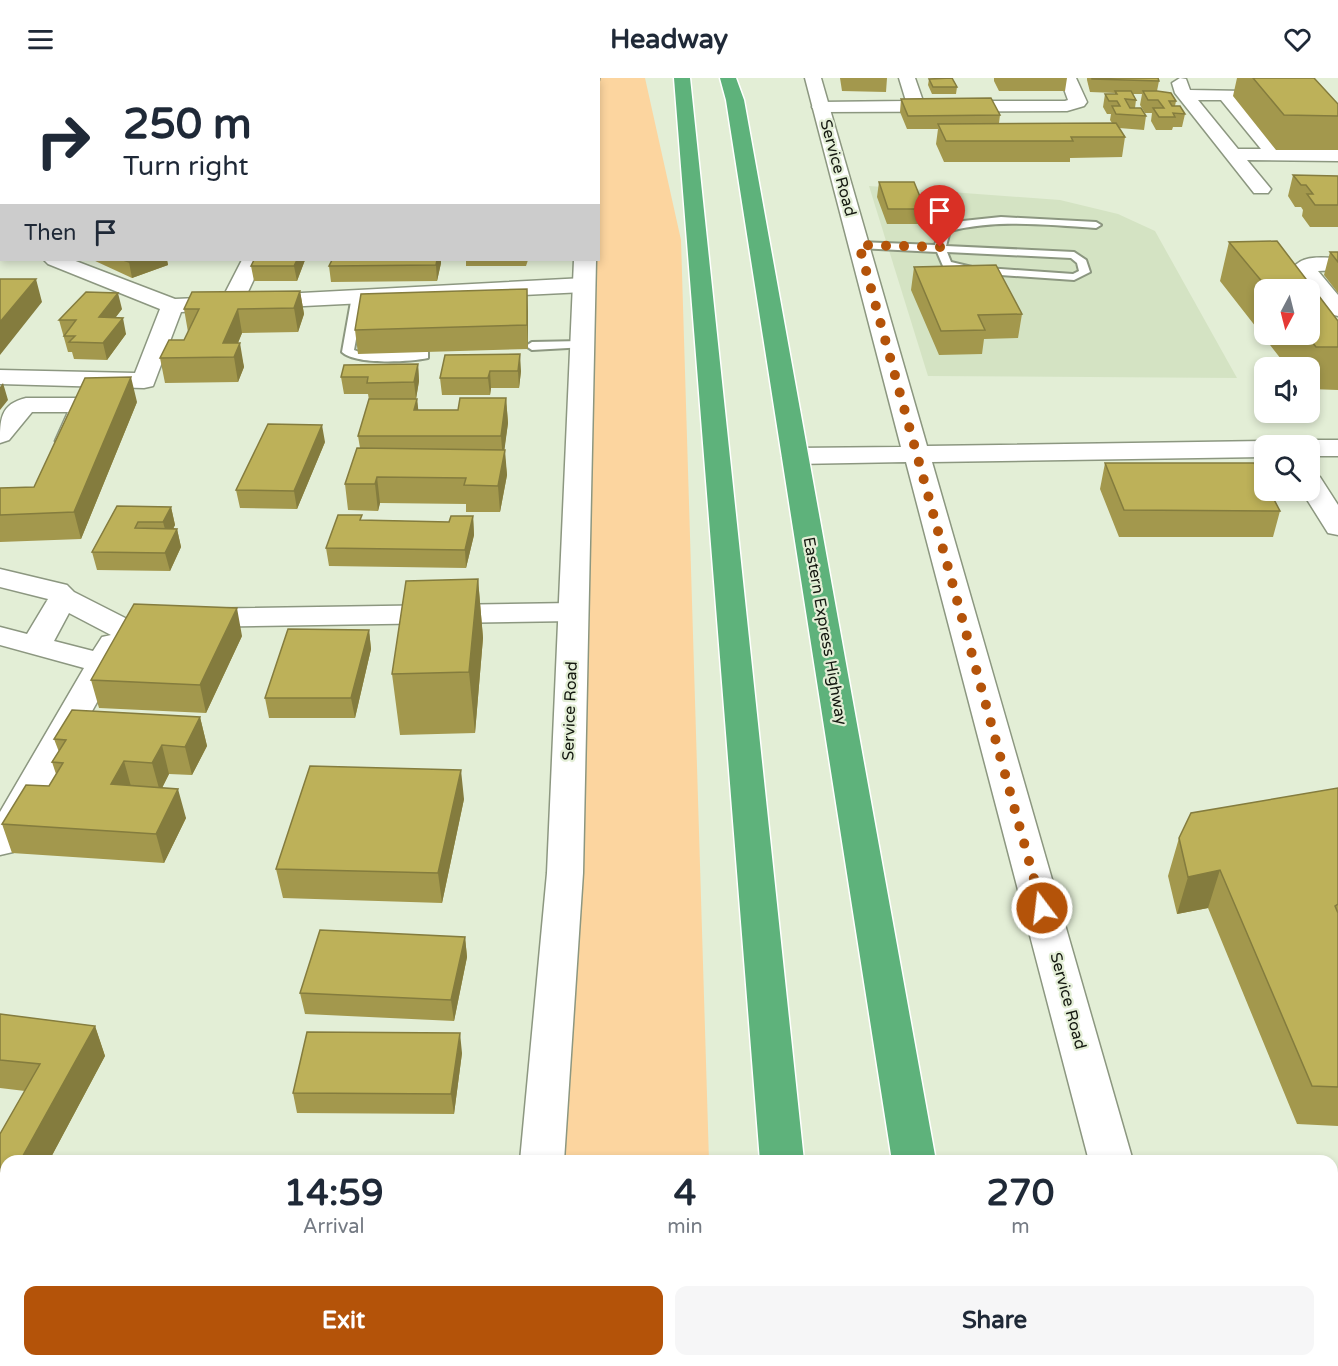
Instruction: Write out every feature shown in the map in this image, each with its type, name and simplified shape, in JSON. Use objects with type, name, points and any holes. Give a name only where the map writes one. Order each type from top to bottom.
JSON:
[{"type":"highway","name":"Eastern Express Highway","points":[[735,85],[913,1155]]},
{"type":"highway","points":[[679,86],[781,1155]]},
{"type":"street","name":"Service Road","points":[[813,78],[1109,1155]]},
{"type":"street","points":[[908,78],[916,107]]},
{"type":"street","points":[[821,107],[1075,105],[1078,100],[1067,78],[1051,78]]},
{"type":"street","points":[[1182,87],[1226,95],[1297,96],[1338,141]]},
{"type":"street","points":[[1182,87],[1261,189]]},
{"type":"street","points":[[1226,95],[1276,154]]},
{"type":"street","points":[[1232,154],[1338,155]]},
{"type":"street","points":[[58,261],[165,297],[235,294],[358,296],[584,272]]},
{"type":"street","points":[[235,294],[252,261]]},
{"type":"street","points":[[1338,264],[1308,265],[1304,268],[1338,309]]},
{"type":"street","name":"Service Road","points":[[542,1155],[565,873],[584,272]]},
{"type":"street","points":[[0,377],[144,381],[165,297]]},
{"type":"street","points":[[55,404],[71,379]]},
{"type":"street","points":[[0,435],[19,410],[26,405],[78,405],[82,410],[58,462]]},
{"type":"street","points":[[1320,448],[1338,448]]},
{"type":"street","points":[[795,456],[1254,449]]},
{"type":"street","points":[[1322,494],[1338,527]]},
{"type":"street","points":[[0,578],[57,591],[63,598],[147,623],[573,612]]},
{"type":"street","points":[[36,645],[63,598]]},
{"type":"street","points":[[0,843],[119,635],[147,623]]},
{"type":"street","points":[[0,636],[103,663]]},
{"type":"lane","points":[[859,245],[940,247],[1074,255],[1082,262],[1085,272],[1074,277],[955,267],[946,264],[940,247],[945,229],[963,223],[1003,220],[1096,225]]},
{"type":"lane","points":[[1074,277],[1078,291]]},
{"type":"lane","points":[[358,296],[348,352],[360,357],[424,356]]},
{"type":"lane","points":[[531,346],[582,345]]},
{"type":"shaded area","points":[[600,78],[645,78],[681,240],[709,1155],[558,1155],[596,261],[600,261]]},
{"type":"shaded area","points":[[869,186],[1060,200],[1118,214],[1155,231],[1237,378],[928,376]]},
{"type":"building","points":[[952,78],[957,87],[933,87],[929,79]]},
{"type":"building","points":[[1158,78],[1159,81],[1092,79]]},
{"type":"building","points":[[1253,78],[1314,78],[1338,104],[1338,116],[1284,115]]},
{"type":"building","points":[[1115,91],[1131,91],[1136,100],[1125,99],[1130,108],[1141,108],[1146,116],[1116,114],[1112,106],[1120,106],[1117,101],[1109,101],[1105,94],[1117,94]]},
{"type":"building","points":[[1143,91],[1171,93],[1176,101],[1169,101],[1172,106],[1180,106],[1185,114],[1173,113],[1175,117],[1159,117],[1153,108],[1164,108],[1158,100],[1148,100]]},
{"type":"building","points":[[991,98],[1000,115],[908,116],[901,99]]},
{"type":"building","points":[[1116,123],[1125,137],[1071,137],[1073,141],[946,141],[938,124]]},
{"type":"building","points":[[1293,175],[1338,176],[1338,205],[1315,205],[1307,194],[1313,194]]},
{"type":"building","points":[[879,182],[914,182],[925,209],[888,209]]},
{"type":"building","points":[[1277,241],[1306,279],[1260,279],[1229,242]]},
{"type":"building","points":[[1330,252],[1338,252],[1338,262]]},
{"type":"building","points":[[254,261],[296,261],[294,266],[251,266]]},
{"type":"building","points":[[332,261],[437,261],[436,265],[329,266]]},
{"type":"building","points":[[996,265],[1022,314],[978,315],[985,330],[941,331],[914,267]]},
{"type":"building","points":[[0,279],[36,279],[0,322]]},
{"type":"building","points":[[527,289],[527,325],[355,330],[361,294]]},
{"type":"building","points":[[300,291],[294,308],[238,309],[223,343],[240,343],[234,357],[160,358],[169,340],[184,340],[199,309],[184,309],[192,292]]},
{"type":"building","points":[[86,292],[118,293],[99,317],[123,318],[103,343],[69,342],[75,336],[64,336],[76,320],[59,320]]},
{"type":"building","points":[[1320,297],[1338,321],[1338,347],[1316,347],[1314,345],[1320,345]]},
{"type":"building","points":[[520,354],[518,371],[490,371],[488,378],[440,378],[445,355]]},
{"type":"building","points":[[418,364],[414,382],[367,383],[368,377],[341,377],[344,365]]},
{"type":"building","points":[[131,377],[74,512],[0,515],[0,488],[34,487],[85,378]]},
{"type":"building","points":[[460,398],[506,398],[501,436],[358,436],[369,399],[417,399],[414,410],[458,410]]},
{"type":"building","points":[[268,424],[322,425],[294,491],[236,490]]},
{"type":"building","points":[[357,448],[505,450],[498,486],[464,485],[466,478],[377,477],[375,484],[345,484]]},
{"type":"building","points":[[1105,463],[1254,463],[1254,501],[1275,501],[1280,511],[1124,510]]},
{"type":"building","points":[[117,506],[171,507],[163,522],[138,522],[135,528],[177,529],[165,553],[92,552]]},
{"type":"building","points":[[338,515],[362,515],[360,520],[449,522],[451,516],[473,516],[465,550],[326,548]]},
{"type":"building","points":[[478,579],[469,672],[392,674],[406,581]]},
{"type":"building","points":[[134,604],[237,608],[200,685],[91,680]]},
{"type":"building","points":[[288,629],[369,630],[351,698],[265,698]]},
{"type":"building","points":[[72,710],[200,717],[185,747],[162,745],[152,763],[124,761],[111,784],[178,789],[156,834],[2,824],[26,785],[49,786],[63,763],[52,762],[66,740],[54,739]]},
{"type":"building","points":[[310,766],[461,770],[438,873],[276,869]]},
{"type":"building","points":[[1338,788],[1338,904],[1335,906],[1338,913],[1338,1087],[1312,1086],[1220,870],[1188,877],[1179,838],[1191,813]]},
{"type":"building","points":[[320,930],[465,937],[451,1000],[300,993]]},
{"type":"building","points":[[0,1014],[95,1026],[23,1155],[0,1155],[0,1134],[40,1064],[0,1060]]},
{"type":"building","points":[[307,1032],[460,1033],[451,1094],[293,1093]]},
{"type":"route","points":[[940,247],[895,248],[859,245],[1042,908]]}]
